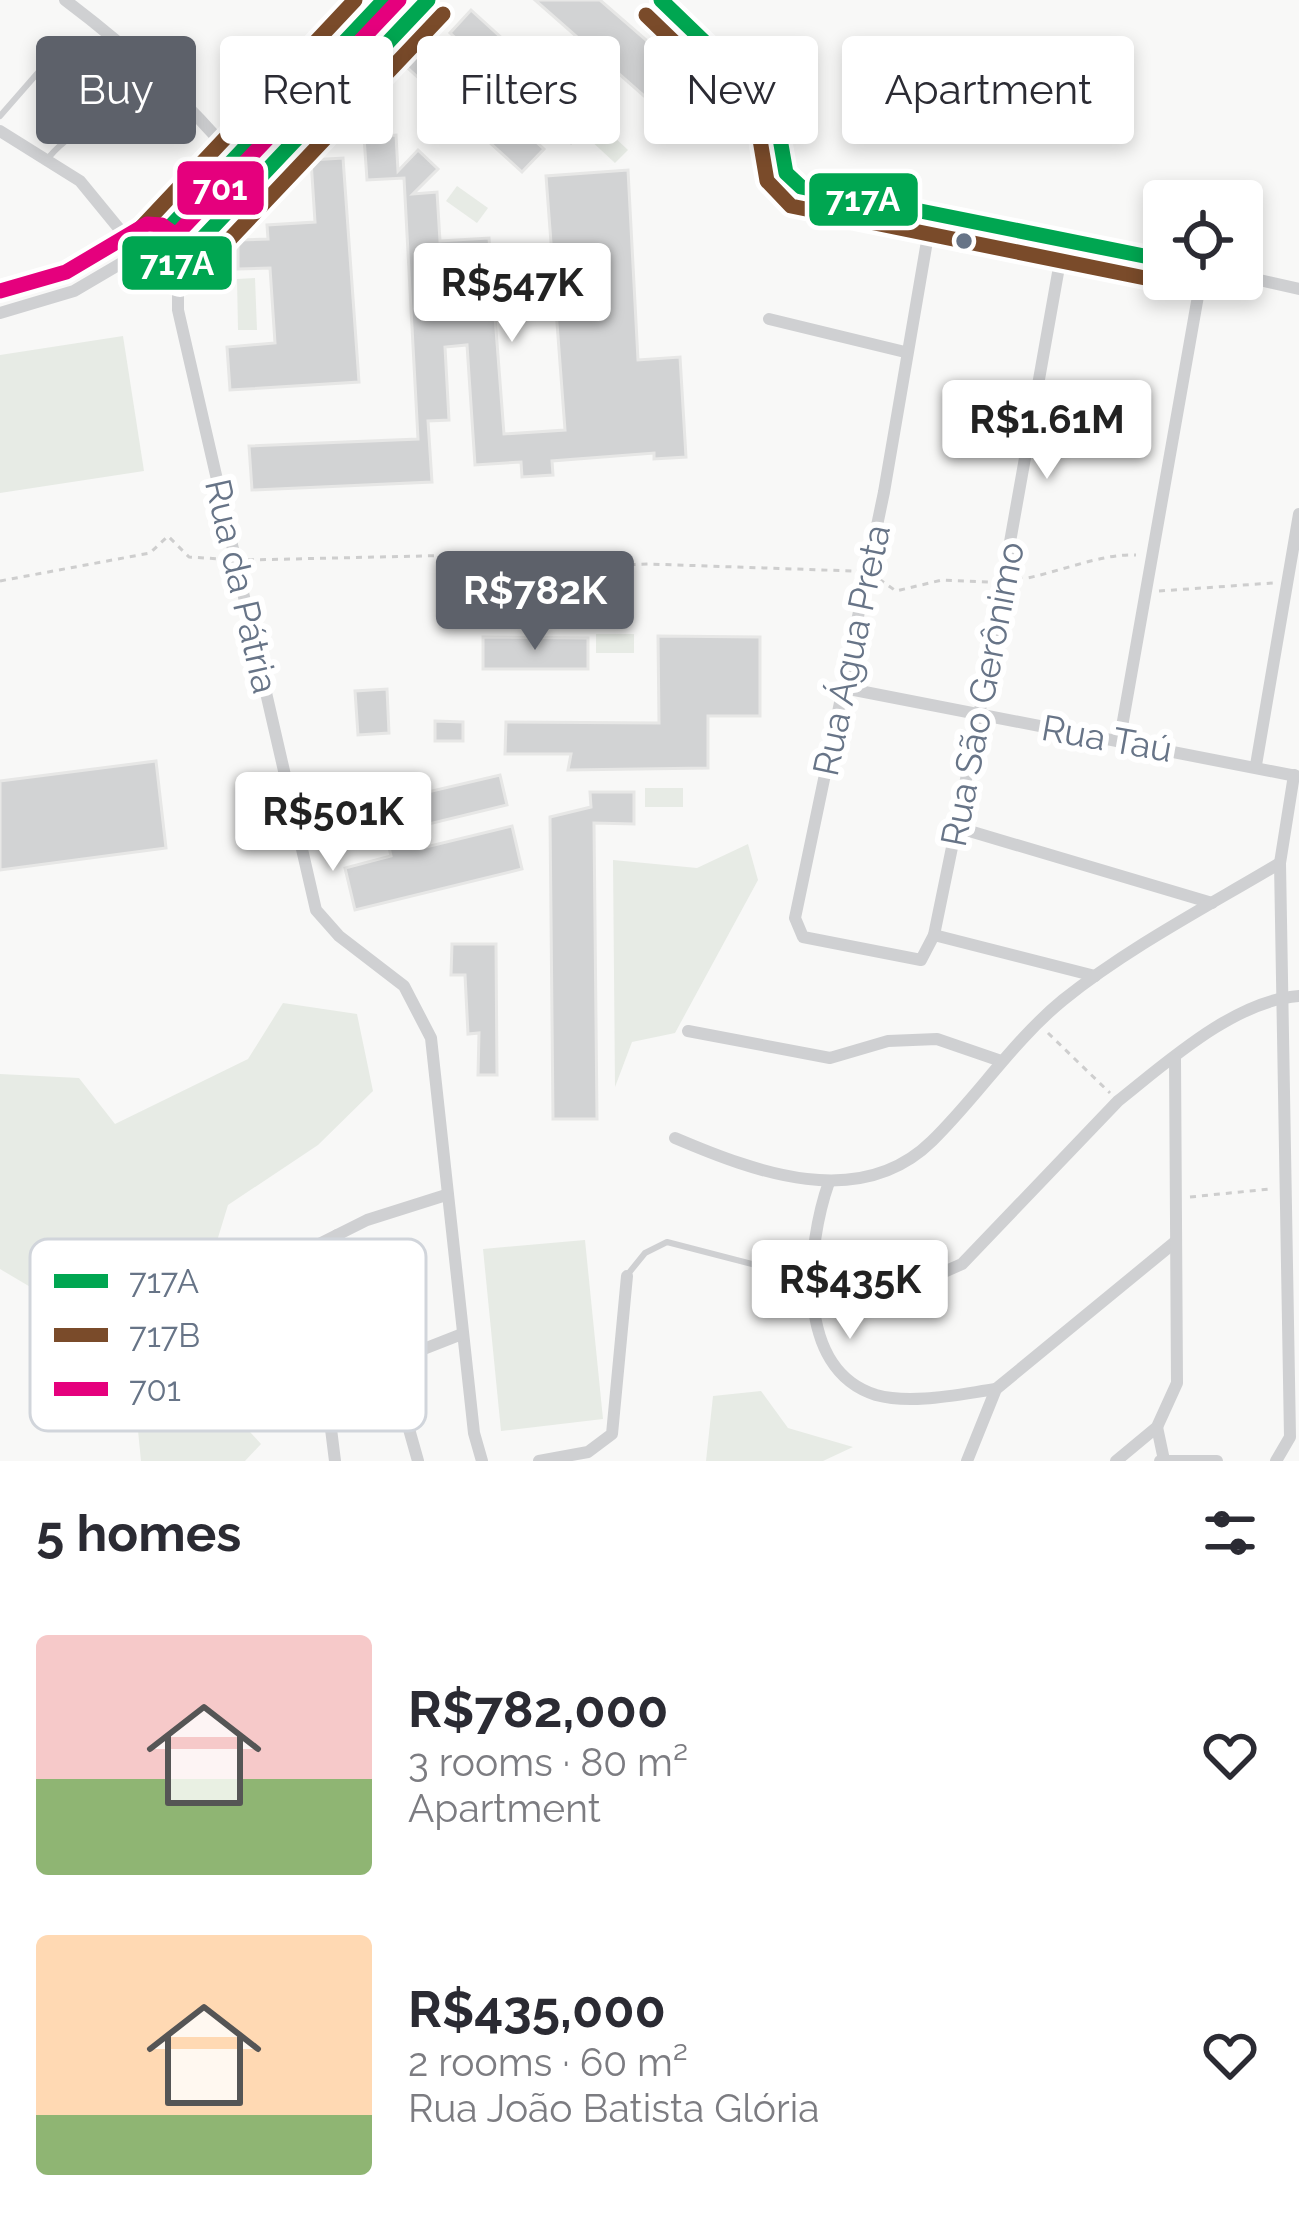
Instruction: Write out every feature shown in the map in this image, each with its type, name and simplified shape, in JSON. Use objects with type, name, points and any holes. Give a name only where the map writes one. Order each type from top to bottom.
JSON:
[{"type":"street","points":[[65,0],[109,36]]},
{"type":"street","points":[[0,313],[74,291],[154,244],[384,0]]},
{"type":"street","points":[[154,244],[178,264],[428,0]]},
{"type":"street","points":[[661,0],[775,110],[792,182],[1143,256]]},
{"type":"street","points":[[196,118],[236,160]]},
{"type":"street","points":[[0,131],[49,157],[106,206],[140,254]]},
{"type":"street","name":"Rua Água Preta","points":[[932,212],[868,572],[797,906],[798,932],[913,962],[927,956],[934,935]]},
{"type":"street","name":"Rua São Gerônimo","points":[[934,935],[979,716],[1064,239]]},
{"type":"street","name":"Rua da Pátria","points":[[178,264],[178,310],[316,910],[339,936],[404,986],[431,1037],[462,1334],[482,1461]]},
{"type":"street","points":[[1263,281],[1299,289]]},
{"type":"street","points":[[1120,738],[1197,300]]},
{"type":"street","points":[[769,319],[905,352]]},
{"type":"street","points":[[1256,765],[1299,514]]},
{"type":"street","name":"Rua Taú","points":[[844,688],[1120,738],[1296,776]]},
{"type":"street","points":[[1276,1461],[1290,1436],[1280,863],[1296,776]]},
{"type":"street","points":[[956,827],[1212,903]]},
{"type":"street","points":[[675,1138],[731,1162],[829,1183],[881,1172],[929,1144],[1000,1061],[1095,976],[1280,863]]},
{"type":"street","points":[[934,935],[1095,976]]},
{"type":"street","points":[[815,1308],[928,1280],[962,1264],[1118,1101],[1242,1016],[1284,997],[1299,996]]},
{"type":"street","points":[[688,1031],[830,1058],[888,1042],[937,1039],[1000,1061]]},
{"type":"street","points":[[1116,1461],[1157,1427],[1177,1383],[1175,1059]]},
{"type":"street","points":[[829,1183],[810,1250],[810,1280],[832,1360],[855,1384],[875,1394],[898,1398],[996,1389]]},
{"type":"street","points":[[329,1239],[446,1195]]},
{"type":"street","points":[[337,1235],[339,1239]]},
{"type":"street","points":[[967,1461],[996,1389],[1175,1242]]},
{"type":"street","points":[[539,1461],[588,1452],[612,1434],[627,1276]]},
{"type":"street","points":[[426,1351],[462,1334]]},
{"type":"street","points":[[1157,1427],[1162,1461],[1217,1461]]},
{"type":"street","points":[[330,1431],[334,1461]]},
{"type":"street","points":[[409,1431],[418,1461]]},
{"type":"lane","points":[[0,116],[36,75]]},
{"type":"lane","points":[[49,157],[63,144]]},
{"type":"lane","points":[[627,1276],[645,1253],[667,1242],[810,1280]]},
{"type":"path","points":[[0,581],[150,554],[168,536],[189,557],[465,555],[512,570],[723,564],[868,572],[896,591],[942,580],[1004,582],[1070,572],[1113,554],[1152,556],[1159,594],[1287,582]]},
{"type":"path","points":[[1039,1023],[1118,1101]]},
{"type":"path","points":[[1176,1198],[1288,1186]]},
{"type":"shaded area","points":[[620,143],[628,150],[615,163],[595,144]]},
{"type":"shaded area","points":[[457,186],[488,208],[477,223],[446,201]]},
{"type":"shaded area","points":[[255,278],[257,330],[238,330],[237,279]]},
{"type":"shaded area","points":[[123,336],[144,471],[0,493],[0,355]]},
{"type":"shaded area","points":[[596,634],[634,634],[634,653],[596,653]]},
{"type":"shaded area","points":[[645,788],[683,788],[683,807],[645,807]]},
{"type":"shaded area","points":[[748,844],[758,880],[675,1033],[632,1042],[615,1087],[613,860],[697,868]]},
{"type":"shaded area","points":[[283,1003],[357,1014],[373,1091],[318,1145],[228,1205],[218,1239],[30,1239],[30,1287],[0,1269],[0,1074],[79,1078],[115,1124],[248,1059]]},
{"type":"shaded area","points":[[585,1240],[603,1419],[501,1431],[483,1249]]},
{"type":"shaded area","points":[[761,1391],[788,1428],[853,1447],[823,1461],[706,1461],[713,1396]]},
{"type":"shaded area","points":[[138,1431],[249,1431],[261,1444],[245,1461],[141,1461]]},
{"type":"building","points":[[535,0],[600,0],[644,38],[644,96],[620,75],[620,36],[576,36]]},
{"type":"building","points":[[471,10],[500,36],[453,36],[450,33]]},
{"type":"building","points":[[417,46],[417,77],[401,62]]},
{"type":"building","points":[[393,135],[398,171],[418,150],[438,169],[413,194],[437,192],[440,241],[489,238],[504,434],[565,430],[546,176],[628,170],[638,360],[680,357],[686,457],[654,459],[654,453],[552,461],[553,475],[522,477],[521,462],[475,465],[467,345],[445,347],[449,420],[428,421],[432,482],[252,490],[249,446],[418,439],[404,178],[367,180],[364,144],[393,144]]},
{"type":"building","points":[[491,144],[538,144],[544,149],[522,172]]},
{"type":"building","points":[[343,158],[359,382],[230,390],[227,347],[275,343],[270,268],[238,269],[238,240],[268,239],[267,225],[315,222],[311,160]]},
{"type":"building","points":[[658,636],[760,637],[760,716],[708,716],[708,768],[568,770],[571,754],[505,754],[506,722],[659,723]]},
{"type":"building","points":[[483,637],[588,638],[588,669],[483,669]]},
{"type":"building","points":[[387,689],[389,733],[358,735],[355,691]]},
{"type":"building","points":[[435,721],[463,722],[463,741],[435,741]]},
{"type":"building","points":[[156,761],[166,848],[0,870],[0,781]]},
{"type":"building","points":[[500,775],[507,805],[416,827],[422,848],[512,826],[522,869],[355,910],[345,868],[391,856],[386,835],[349,843],[342,812]]},
{"type":"building","points":[[590,792],[634,792],[634,824],[594,823],[597,1119],[553,1119],[550,817],[591,807]]},
{"type":"building","points":[[452,944],[496,944],[497,1075],[478,1075],[479,1033],[468,1034],[465,975],[451,975]]},
{"type":"transit line","name":"717B","points":[[355,0],[136,233],[137,256],[166,281],[180,285],[193,278],[443,14]]},
{"type":"transit line","name":"717A","points":[[384,0],[154,244],[178,264],[428,0]]},
{"type":"transit line","name":"701","points":[[0,291],[66,272],[147,224],[162,225],[176,235],[399,0]]},
{"type":"transit line","name":"717A","points":[[661,0],[775,110],[786,173],[801,187],[1143,256]]},
{"type":"transit line","name":"717B","points":[[646,15],[757,122],[767,181],[791,206],[1143,278]]}]
